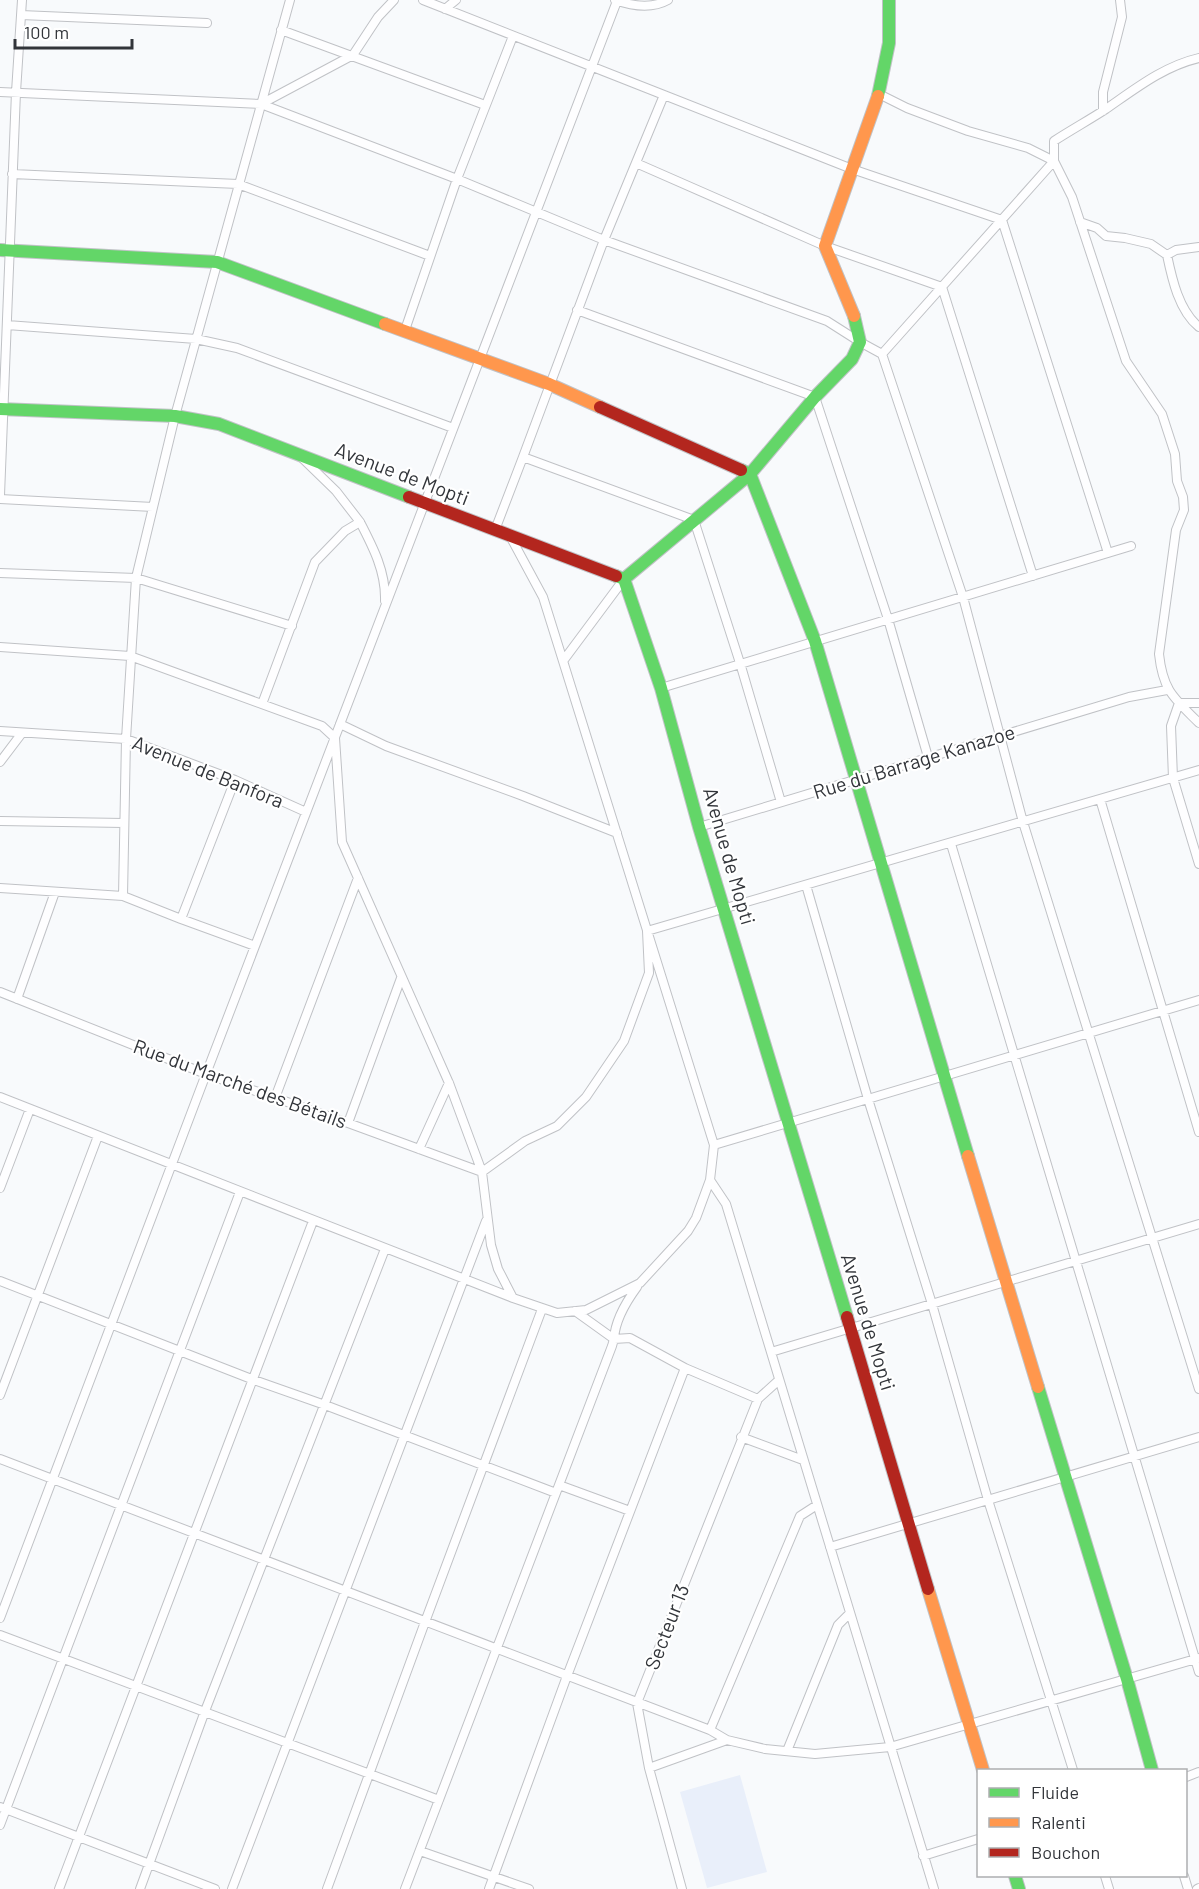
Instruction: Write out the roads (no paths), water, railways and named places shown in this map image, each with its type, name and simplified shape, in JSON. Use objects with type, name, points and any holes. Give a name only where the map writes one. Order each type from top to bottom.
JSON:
[{"type":"street","points":[[22,0],[12,174],[5,250],[7,325],[0,497],[153,507]]},
{"type":"street","points":[[123,896],[126,739],[136,578],[175,416],[290,0]]},
{"type":"street","points":[[261,104],[353,55],[378,17],[394,0]]},
{"type":"street","points":[[423,0],[852,169],[1002,220]]},
{"type":"street","points":[[446,9],[456,0]]},
{"type":"street","points":[[0,1618],[616,1],[644,7],[668,0]]},
{"type":"street","points":[[563,661],[624,579],[750,474],[815,397],[852,358],[860,342],[854,316],[825,246],[879,94],[889,43],[888,0]]},
{"type":"street","points":[[1103,111],[1102,92],[1122,17],[1120,0]]},
{"type":"street","points":[[21,15],[207,23]]},
{"type":"street","points":[[281,30],[485,105]]},
{"type":"street","points":[[405,330],[457,179],[513,36]]},
{"type":"street","points":[[1199,58],[1187,60],[1149,79],[1054,141],[1054,161],[1065,179],[1126,361],[1162,414],[1175,454],[1177,482],[1183,497],[1184,510],[1176,530],[1159,654],[1161,674],[1167,690],[1199,723]]},
{"type":"street","points":[[0,92],[261,104],[457,179],[604,240],[827,321],[882,354],[963,597],[1023,822],[1199,1389]]},
{"type":"street","points":[[879,94],[907,108],[968,131],[1028,148],[1054,161]]},
{"type":"street","points":[[495,530],[604,240],[664,95]]},
{"type":"street","points":[[882,354],[1054,161]]},
{"type":"street","points":[[636,163],[825,246],[942,287]]},
{"type":"street","points":[[12,174],[238,184],[430,256]]},
{"type":"street","points":[[1002,220],[1108,553]]},
{"type":"street","points":[[1080,222],[1097,228],[1106,236],[1151,244],[1167,255],[1171,274],[1184,307],[1199,327]]},
{"type":"street","points":[[1167,255],[1176,250],[1199,247]]},
{"type":"street","points":[[5,250],[217,262],[549,384],[750,474],[815,641],[1152,1769]]},
{"type":"street","points":[[942,287],[1033,576]]},
{"type":"street","points":[[577,310],[815,397]]},
{"type":"street","points":[[7,325],[196,339],[237,348],[453,428]]},
{"type":"street","points":[[815,397],[888,619],[928,758]]},
{"type":"street","name":"Avenue de Mopti","points":[[2,409],[175,416],[219,424],[624,579],[661,688],[699,827],[983,1769]]},
{"type":"street","points":[[300,455],[336,491],[360,522],[376,554],[385,589],[385,607]]},
{"type":"street","points":[[523,457],[694,520]]},
{"type":"street","points":[[694,520],[781,802]]},
{"type":"street","points":[[262,704],[315,562],[345,531],[360,522]]},
{"type":"street","points":[[405,1889],[558,1489],[614,1339],[618,1320],[626,1302],[640,1283],[688,1231],[696,1218],[710,1180],[714,1145],[543,597],[510,536]]},
{"type":"street","points":[[661,688],[1131,546]]},
{"type":"street","points":[[0,573],[136,578],[292,626]]},
{"type":"street","points":[[0,647],[130,656],[322,726],[335,738],[342,842],[449,1083],[482,1172],[491,1245],[498,1269],[513,1298]]},
{"type":"street","name":"Rue du Barrage Kanazoe","points":[[699,827],[1129,697],[1167,690]]},
{"type":"street","points":[[1179,703],[1199,703]]},
{"type":"street","points":[[1179,703],[1171,726],[1173,778],[1199,864]]},
{"type":"street","points":[[340,724],[386,746],[523,796],[617,834]]},
{"type":"street","name":"Avenue de Banfora","points":[[0,731],[126,739],[235,780],[306,812]]},
{"type":"street","points":[[0,762],[22,733]]},
{"type":"street","points":[[647,932],[1199,770]]},
{"type":"street","points":[[181,919],[235,780]]},
{"type":"street","points":[[1100,799],[1199,1132]]},
{"type":"street","points":[[0,821],[124,823]]},
{"type":"street","points":[[951,844],[1075,1261],[1197,1658],[1199,1672]]},
{"type":"street","points":[[275,1098],[358,878]]},
{"type":"street","points":[[806,885],[868,1099],[932,1304],[988,1500],[1073,1769]]},
{"type":"street","points":[[0,888],[123,896],[255,946]]},
{"type":"street","points":[[17,999],[55,892]]},
{"type":"street","points":[[482,1172],[525,1141],[557,1126],[586,1097],[624,1041],[628,1031],[649,973],[647,932]]},
{"type":"street","points":[[348,1122],[401,978]]},
{"type":"street","name":"Rue du Marché des Bétails","points":[[0,992],[206,1074],[348,1122],[482,1172]]},
{"type":"street","points":[[714,1145],[1199,1000]]},
{"type":"street","points":[[418,1149],[449,1083]]},
{"type":"street","points":[[0,1097],[542,1309],[557,1313],[597,1306],[640,1283]]},
{"type":"street","points":[[0,1188],[30,1109]]},
{"type":"street","points":[[0,1395],[98,1136]]},
{"type":"street","points":[[710,1180],[726,1204],[934,1889]]},
{"type":"street","points":[[0,1825],[3,1808],[63,1658],[240,1192]]},
{"type":"street","points":[[232,1889],[488,1218]]},
{"type":"street","points":[[59,1889],[313,1221]]},
{"type":"street","points":[[771,1352],[1199,1224]]},
{"type":"street","points":[[140,1889],[205,1711],[385,1249]]},
{"type":"street","points":[[0,1281],[254,1380],[484,1465],[630,1511]]},
{"type":"street","points":[[327,1889],[424,1622],[542,1309]]},
{"type":"street","points":[[575,1311],[614,1339],[630,1338],[685,1368],[758,1399]]},
{"type":"street","points":[[489,1889],[567,1676],[685,1368]]},
{"type":"street","name":"Secteur 13","points":[[638,1703],[741,1437],[758,1399],[779,1380]]},
{"type":"street","points":[[741,1437],[803,1460]]},
{"type":"street","points":[[830,1547],[1199,1437]]},
{"type":"street","points":[[0,1459],[710,1730],[727,1740],[765,1749],[815,1754],[890,1748],[1197,1658]]},
{"type":"street","points":[[710,1730],[800,1516],[817,1505]]},
{"type":"street","points":[[787,1751],[838,1625],[850,1613]]},
{"type":"street","points":[[0,1635],[439,1800]]},
{"type":"street","points":[[638,1703],[649,1768],[682,1889]]},
{"type":"street","points":[[649,1768],[727,1740]]},
{"type":"street","points":[[3,1808],[215,1889]]},
{"type":"street","points":[[923,1856],[977,1839]]},
{"type":"street","points":[[420,1851],[529,1889]]}]
